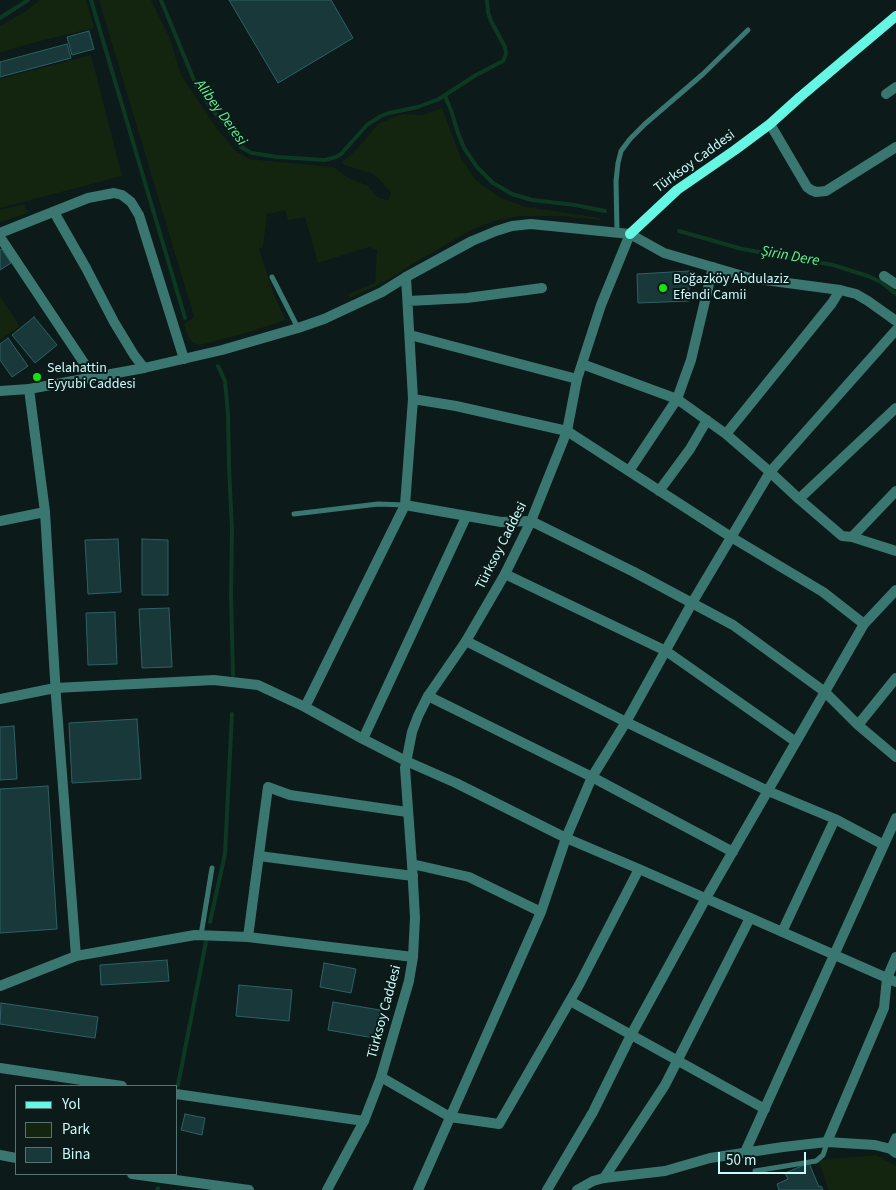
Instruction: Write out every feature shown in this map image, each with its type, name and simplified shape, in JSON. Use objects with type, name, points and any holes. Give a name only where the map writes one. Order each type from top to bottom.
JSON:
[{"type":"main road","name":"Türksoy Caddesi","points":[[630,234],[677,190],[770,124],[896,16]]},
{"type":"street","points":[[886,94],[896,87]]},
{"type":"street","points":[[770,124],[807,187],[816,192],[826,191],[896,147]]},
{"type":"street","points":[[0,233],[88,198],[114,193],[122,195],[131,202],[139,215],[184,359]]},
{"type":"street","points":[[54,212],[114,322],[144,368]]},
{"type":"street","points":[[0,391],[29,389],[144,368],[222,350],[298,328],[324,319],[382,292],[472,241],[512,226],[531,224],[630,234],[664,254],[750,278],[840,290],[856,294],[896,321]]},
{"type":"street","name":"Türksoy Caddesi","points":[[327,1190],[364,1121],[381,1077],[409,981],[413,957],[415,918],[404,768],[412,732],[428,696],[466,641],[505,574],[531,521],[568,431],[577,379],[601,305],[630,234]]},
{"type":"street","points":[[0,237],[94,378]]},
{"type":"street","points":[[629,471],[677,399],[691,360],[713,267]]},
{"type":"street","points":[[884,276],[896,284]]},
{"type":"street","points":[[305,708],[405,505],[413,399],[406,277]]},
{"type":"street","points":[[408,301],[467,298],[542,288]]},
{"type":"street","points":[[726,434],[840,290]]},
{"type":"street","points":[[418,1190],[541,912],[566,838],[592,777],[626,722],[692,603],[770,472],[896,330]]},
{"type":"street","points":[[410,335],[577,379]]},
{"type":"street","points":[[582,364],[677,399],[726,434],[842,536],[852,537],[896,551]]},
{"type":"street","points":[[29,389],[45,512],[55,688],[76,956]]},
{"type":"street","points":[[413,399],[456,406],[568,431],[731,537],[824,592],[864,624]]},
{"type":"street","points":[[799,499],[896,408]]},
{"type":"street","points":[[659,491],[690,449],[707,420]]},
{"type":"street","points":[[852,537],[896,492]]},
{"type":"street","points":[[405,505],[501,522],[531,521],[634,572],[733,625],[825,692],[858,725],[896,757]]},
{"type":"street","points":[[0,520],[45,512]]},
{"type":"street","points":[[363,739],[466,517]]},
{"type":"street","points":[[505,574],[666,651],[796,742]]},
{"type":"street","points":[[547,1190],[593,1112],[631,1035],[706,898],[864,624],[896,590]]},
{"type":"street","points":[[466,641],[768,791],[835,819],[884,846]]},
{"type":"street","points":[[858,725],[896,678]]},
{"type":"street","points":[[0,699],[55,688],[214,680],[258,686],[305,708],[406,761],[456,783],[566,838],[892,980]]},
{"type":"street","points":[[428,696],[592,777],[733,852]]},
{"type":"street","points":[[248,937],[268,786],[290,795],[407,812]]},
{"type":"street","points":[[746,1152],[896,818]]},
{"type":"street","points":[[782,932],[835,819]]},
{"type":"street","points":[[259,856],[413,876]]},
{"type":"street","points":[[412,864],[469,877],[541,912]]},
{"type":"street","points":[[381,1077],[450,1117],[498,1124],[570,1001],[639,869]]},
{"type":"street","points":[[604,1178],[665,1085],[750,918]]},
{"type":"street","points":[[0,986],[76,956],[195,935],[248,937],[413,957]]},
{"type":"street","points":[[827,1142],[884,1008],[896,958]]},
{"type":"street","points":[[570,1001],[765,1109]]},
{"type":"street","points":[[0,1068],[115,1085]]},
{"type":"street","points":[[178,1094],[364,1121]]},
{"type":"street","points":[[577,1190],[593,1181],[604,1178],[665,1171],[710,1158],[746,1152],[827,1142],[875,1145],[894,1151],[896,1138]]},
{"type":"street","points":[[0,1155],[15,1158]]},
{"type":"street","points":[[144,1175],[249,1190]]},
{"type":"lane","points":[[617,232],[616,181],[621,151],[644,124],[703,74],[748,30]]},
{"type":"lane","points":[[272,277],[298,328]]},
{"type":"lane","points":[[294,514],[378,504],[405,505]]},
{"type":"lane","points":[[201,935],[212,868]]},
{"type":"lane","points":[[755,1171],[816,1161],[823,1155],[827,1142]]},
{"type":"green space","points":[[40,0],[86,0],[94,28],[28,44],[0,53],[0,26],[26,11]]},
{"type":"green space","points":[[99,0],[151,0],[169,36],[181,75],[217,129],[236,151],[249,159],[333,167],[349,178],[368,186],[378,198],[388,200],[391,193],[377,177],[344,165],[342,162],[356,150],[379,123],[402,114],[423,115],[442,108],[461,158],[475,179],[485,187],[501,198],[526,207],[601,218],[600,220],[563,216],[519,216],[494,221],[471,230],[384,282],[350,298],[347,294],[375,283],[377,250],[369,247],[318,263],[305,217],[288,220],[285,210],[267,214],[263,247],[259,249],[274,295],[286,320],[249,332],[200,345],[196,344],[188,336],[184,324],[194,317]]},
{"type":"green space","points":[[91,55],[122,176],[0,208],[0,79]]},
{"type":"green space","points":[[24,204],[28,213],[0,222],[0,210]]},
{"type":"green space","points":[[0,297],[20,326],[0,340]]},
{"type":"green space","points":[[876,1155],[896,1166],[896,1190],[829,1190],[818,1160]]},
{"type":"building","points":[[229,0],[331,0],[353,38],[278,83]]},
{"type":"building","points":[[89,31],[94,49],[72,55],[67,37]]},
{"type":"building","points":[[67,44],[71,58],[0,77],[0,62]]},
{"type":"building","points":[[2,249],[11,263],[0,270],[0,250]]},
{"type":"building","name":"Boğazköy Abdulaziz Efendi Camii","points":[[689,271],[689,301],[638,303],[637,274]]},
{"type":"building","points":[[34,317],[57,345],[35,363],[12,335]]},
{"type":"building","points":[[8,338],[28,366],[12,377],[0,360],[0,344]]},
{"type":"building","points":[[118,539],[121,592],[88,594],[85,540]]},
{"type":"building","points":[[142,539],[168,540],[168,595],[142,595]]},
{"type":"building","points":[[169,608],[172,667],[142,668],[139,609]]},
{"type":"building","points":[[115,612],[117,664],[88,665],[86,613]]},
{"type":"building","points":[[137,719],[141,779],[72,783],[69,723]]},
{"type":"building","points":[[14,726],[17,779],[0,780],[0,727]]},
{"type":"building","points":[[48,786],[57,929],[0,933],[0,789]]},
{"type":"building","points":[[167,960],[169,981],[101,985],[100,965]]},
{"type":"building","points":[[324,963],[356,969],[351,993],[320,987]]},
{"type":"building","points":[[239,985],[292,990],[289,1021],[236,1016]]},
{"type":"building","points":[[333,1002],[380,1010],[374,1038],[328,1030]]},
{"type":"building","points":[[1,1003],[98,1017],[95,1038],[0,1024]]},
{"type":"building","points":[[185,1114],[205,1118],[202,1135],[181,1130]]},
{"type":"building","points":[[809,1163],[819,1187],[821,1186],[823,1190],[779,1190],[777,1184],[788,1179],[785,1173]]},
{"type":"waterway","name":"Alibey Deresi","points":[[0,18],[28,0]]},
{"type":"waterway","points":[[91,0],[185,318]]},
{"type":"waterway","name":"Alibey Deresi","points":[[161,0],[196,85],[240,146],[252,153],[277,157],[325,160],[341,154],[367,125],[381,116],[418,107],[439,99],[476,75],[503,61],[506,54],[505,47],[491,21],[487,0]]},
{"type":"waterway","name":"Şirin Dere","points":[[445,96],[464,148],[477,167],[493,183],[512,194],[532,200],[605,211]]},
{"type":"waterway","name":"Şirin Dere","points":[[679,231],[742,249],[833,265],[868,276],[881,282],[896,294]]},
{"type":"waterway","points":[[218,366],[225,381],[228,414],[232,529],[233,675]]},
{"type":"waterway","points":[[210,922],[225,854],[232,714]]},
{"type":"waterway","points":[[178,1085],[206,942]]},
{"type":"place","name":"Boğazköy Abdulaziz Efendi Camii","points":[[663,288]]},
{"type":"place","name":"Selahattin Eyyubi Caddesi","points":[[37,377]]}]
